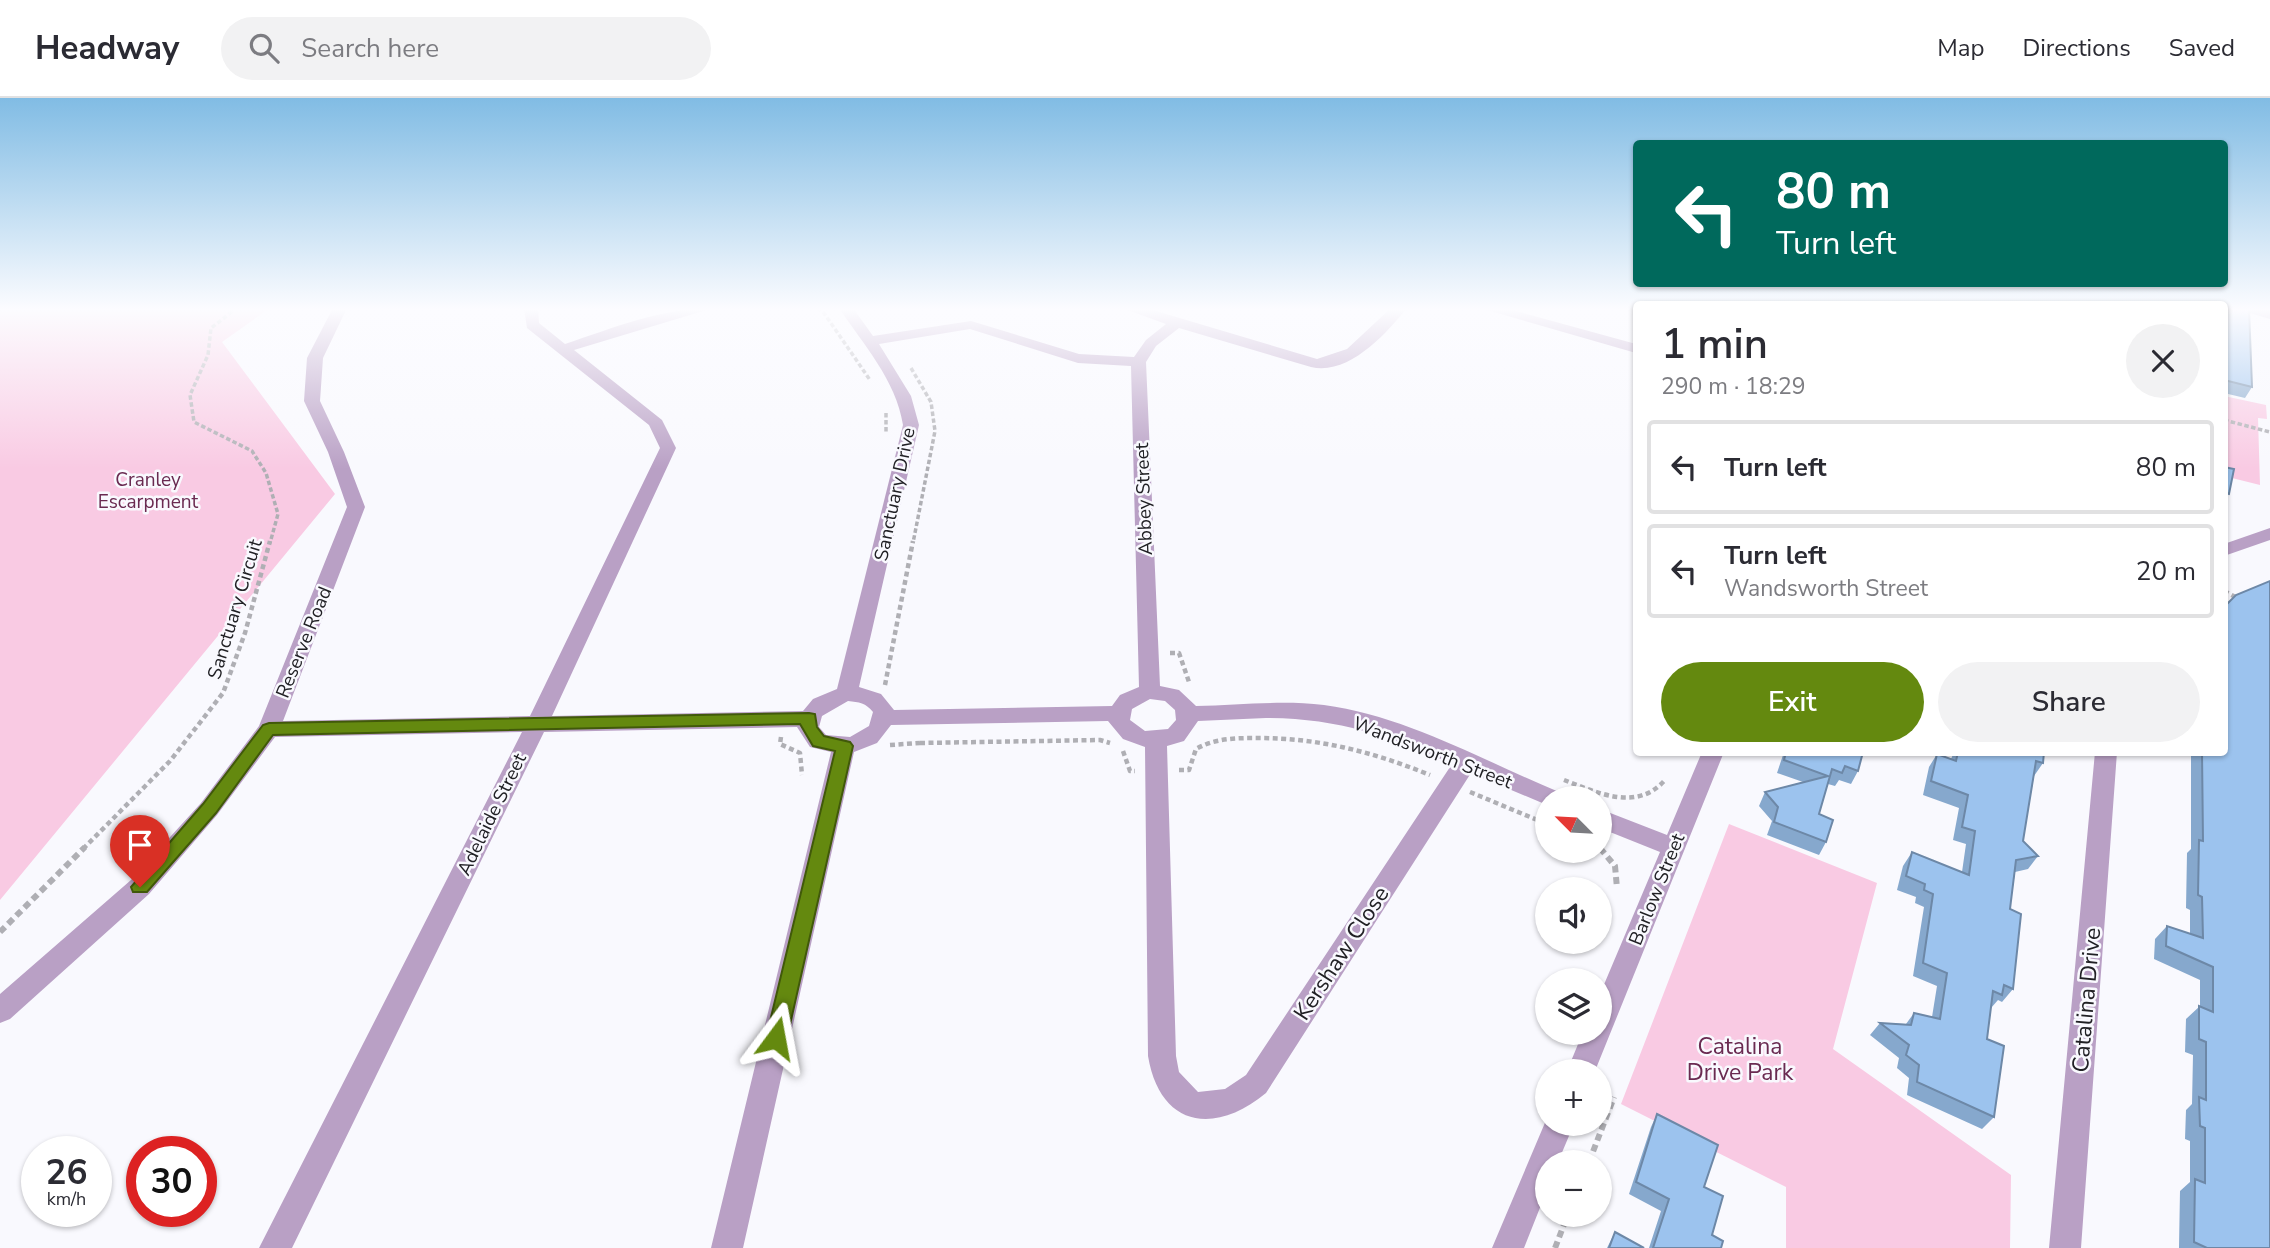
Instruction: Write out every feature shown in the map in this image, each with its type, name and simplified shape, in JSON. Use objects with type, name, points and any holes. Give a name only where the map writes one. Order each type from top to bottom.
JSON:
[{"type":"street","name":"Reserve Road","points":[[0,1011],[140,887],[209,809],[269,729],[356,507],[336,452],[312,401],[315,362]]},
{"type":"street","name":"Adelaide Street","points":[[275,1248],[537,724],[668,448],[656,423],[579,362]]},
{"type":"street","name":"Sanctuary Drive","points":[[847,694],[911,425],[911,413],[903,396],[881,362]]},
{"type":"street","points":[[1133,362],[1138,362]]},
{"type":"street","name":"Abbey Street","points":[[1138,362],[1150,692]]},
{"type":"street","points":[[1308,362],[1328,364],[1333,362]]},
{"type":"street","points":[[2228,549],[2270,534]]},
{"type":"street","points":[[1150,692],[1171,695],[1180,700],[1188,715],[1183,729],[1176,735],[1156,740],[1133,735],[1119,721],[1119,713],[1129,698],[1150,692]]},
{"type":"street","points":[[847,694],[860,694],[876,700],[883,707],[884,718],[874,735],[844,746],[818,741],[808,728],[809,719],[820,704],[847,694]]},
{"type":"street","name":"Wandsworth Street","points":[[1188,715],[1258,712],[1340,716],[1401,735],[1458,774],[1535,794]]},
{"type":"street","points":[[884,718],[1119,713]]},
{"type":"street","points":[[269,729],[809,719]]},
{"type":"street","points":[[1156,740],[1156,770]]},
{"type":"street","points":[[727,1248],[844,746]]},
{"type":"street","name":"Barlow Street","points":[[1612,997],[1711,756]]},
{"type":"street","name":"Catalina Drive","points":[[2065,1248],[2106,756]]},
{"type":"street","name":"Kershaw Close","points":[[1156,770],[1161,1056],[1166,1078],[1192,1106],[1215,1106],[1236,1101],[1256,1084],[1458,774]]},
{"type":"street","points":[[1612,822],[1673,847]]},
{"type":"street","points":[[1508,1248],[1554,1136]]},
{"type":"path","name":"Sanctuary Circuit","points":[[0,932],[170,761],[223,693],[245,632],[278,514],[266,473],[252,451],[194,422],[190,395],[205,362]]},
{"type":"path","points":[[858,362],[873,384]]},
{"type":"path","points":[[890,694],[885,682],[935,431],[931,402],[924,386],[906,362]]},
{"type":"path","points":[[884,407],[885,439]]},
{"type":"path","points":[[2228,421],[2270,432]]},
{"type":"path","points":[[2228,593],[2247,604]]},
{"type":"path","points":[[920,743],[924,717]]},
{"type":"path","points":[[786,719],[780,744],[800,753],[802,775]]},
{"type":"path","points":[[880,749],[900,743],[1100,740],[1121,749],[1130,771],[1189,770],[1196,749],[1221,739],[1304,738],[1353,745],[1458,774],[1535,817]]},
{"type":"path","points":[[1612,859],[1618,874],[1617,888]]},
{"type":"path","points":[[1594,1150],[1614,1097]]},
{"type":"path","points":[[1555,1248],[1563,1227]]},
{"type":"green space","name":"Cranley Escarpment","points":[[0,362],[237,362],[335,494],[0,900]]},
{"type":"green space","points":[[2228,397],[2266,405],[2267,419],[2258,418],[2260,485],[2228,477]]},
{"type":"green space","name":"Catalina Drive Park","points":[[1729,824],[1877,883],[1833,1049],[2011,1175],[2010,1248],[1786,1248],[1786,1187],[1621,1104]]},
{"type":"building","points":[[2228,362],[2251,362],[2252,387],[2228,381]]},
{"type":"building","points":[[2228,468],[2234,469],[2228,494]]},
{"type":"building","points":[[2270,581],[2270,1248],[2207,1248],[2194,1242],[2195,1179],[2205,1183],[2205,1128],[2200,1126],[2199,1097],[2206,1100],[2206,1042],[2199,1039],[2199,1006],[2213,1012],[2213,967],[2166,946],[2167,926],[2203,938],[2202,897],[2198,895],[2199,840],[2203,841],[2202,756],[2228,756],[2228,603],[2236,595]]},
{"type":"building","points":[[1785,756],[1862,756],[1858,771],[1845,766],[1842,773],[1832,769],[1819,814],[1833,820],[1826,842],[1774,822],[1778,807],[1765,792],[1828,776],[1784,760]]},
{"type":"building","points":[[1937,756],[1956,761],[1957,756],[2044,756],[2043,763],[2036,761],[2023,841],[2038,856],[2016,860],[2010,909],[2021,914],[2013,989],[2004,985],[2002,995],[1993,991],[1987,1039],[2004,1046],[1994,1117],[1917,1082],[1919,1065],[1906,1055],[1909,1045],[1880,1023],[1911,1025],[1914,1013],[1940,1019],[1947,973],[1923,963],[1933,894],[1924,890],[1925,884],[1906,876],[1912,852],[1969,875],[1975,831],[1962,827],[1968,795],[1931,781]]},
{"type":"building","points":[[1657,1114],[1718,1145],[1704,1187],[1723,1196],[1712,1235],[1723,1241],[1721,1248],[1653,1248],[1669,1199],[1636,1182]]},
{"type":"building","points":[[1615,1232],[1644,1248],[1609,1248]]},
{"type":"route","points":[[140,887],[209,809],[269,729],[809,719],[808,728],[818,741],[844,746],[776,1038]]}]
